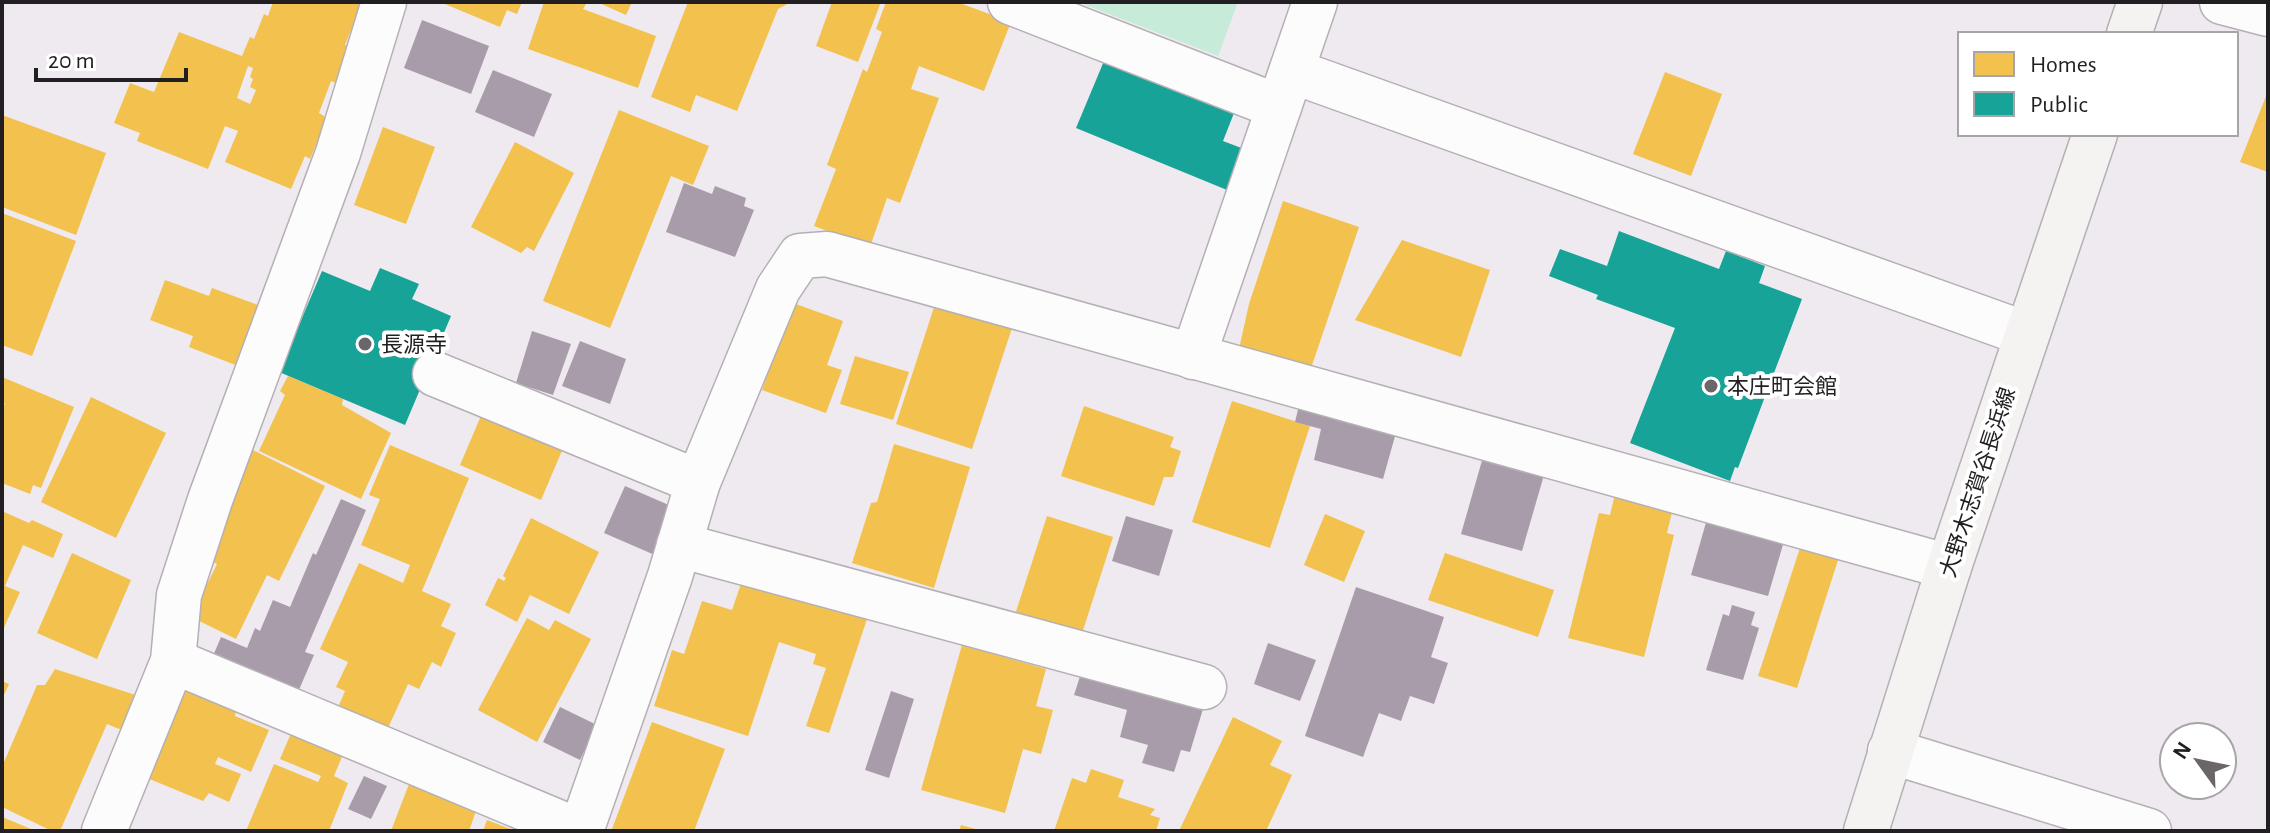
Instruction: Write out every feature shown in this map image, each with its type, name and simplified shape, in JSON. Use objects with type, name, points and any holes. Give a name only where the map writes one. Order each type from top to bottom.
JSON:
[{"type":"main road","points":[[2130,32],[2140,2]]},
{"type":"main road","name":"大野木志賀谷長浜線","points":[[1866,831],[1949,567],[2094,136]]},
{"type":"street","points":[[104,831],[173,661],[179,595],[210,500],[338,153],[384,2]]},
{"type":"street","points":[[1010,2],[1286,89],[2026,334]]},
{"type":"street","points":[[1193,357],[1315,2]]},
{"type":"street","points":[[2222,2],[2268,14]]},
{"type":"street","points":[[173,661],[580,831],[698,482],[778,289],[800,256],[827,254],[1949,567]]},
{"type":"street","points":[[435,374],[698,482]]},
{"type":"street","points":[[679,545],[1204,687]]},
{"type":"street","points":[[1890,751],[2149,831]]},
{"type":"green space","points":[[1078,2],[1238,2],[1218,56]]},
{"type":"building: Homes","points":[[273,2],[362,2],[345,45],[357,49],[343,86],[331,81],[319,113],[327,118],[310,159],[305,156],[291,189],[225,162],[238,131],[225,126],[208,169],[137,141],[140,133],[114,123],[130,83],[154,92],[179,32],[242,56],[250,37],[254,39],[264,14],[268,16]],"holes":[[[248,66],[253,68],[250,87],[256,90],[250,104],[237,98]]]},
{"type":"building: Homes","points":[[440,2],[522,2],[517,14],[507,10],[500,27]]},
{"type":"building: Homes","points":[[544,2],[587,2],[583,9],[656,36],[638,88],[528,49]]},
{"type":"building: Homes","points":[[597,2],[632,2],[626,15]]},
{"type":"building: Homes","points":[[688,2],[791,2],[778,9],[737,111],[696,95],[690,112],[651,97]]},
{"type":"building: Homes","points":[[832,2],[881,2],[858,62],[816,46]]},
{"type":"building: Homes","points":[[886,2],[957,2],[1011,22],[984,91],[919,66],[911,89],[939,98],[900,203],[887,198],[870,247],[814,226],[836,169],[827,165],[863,69],[867,72],[882,32],[876,29]]},
{"type":"building: Homes","points":[[1665,72],[1722,94],[1691,176],[1633,154]]},
{"type":"building: Homes","points":[[2268,91],[2268,172],[2240,162]]},
{"type":"building: Homes","points":[[619,110],[709,146],[693,185],[671,176],[610,328],[543,301]]},
{"type":"building: Homes","points":[[2,115],[106,153],[76,235],[2,207]]},
{"type":"building: Homes","points":[[383,127],[435,147],[406,224],[354,205]]},
{"type":"building: Homes","points":[[515,142],[574,173],[534,251],[527,247],[521,253],[471,227]]},
{"type":"building: Homes","points":[[1283,201],[1359,227],[1308,377],[1237,358],[1249,304]]},
{"type":"building: Homes","points":[[2,213],[76,241],[32,356],[2,345]]},
{"type":"building: Homes","points":[[1402,240],[1490,270],[1461,357],[1355,320]]},
{"type":"building: Homes","points":[[165,280],[209,296],[212,288],[274,311],[251,371],[189,347],[193,336],[150,320]]},
{"type":"building: Homes","points":[[937,298],[1014,322],[972,449],[896,424]]},
{"type":"building: Homes","points":[[793,303],[843,321],[827,365],[842,370],[826,413],[762,390]]},
{"type":"building: Homes","points":[[855,356],[909,372],[893,420],[840,404]]},
{"type":"building: Homes","points":[[288,376],[343,399],[342,405],[391,433],[361,499],[259,451],[285,395],[280,391]]},
{"type":"building: Homes","points":[[2,377],[74,407],[41,488],[33,485],[30,494],[2,483],[2,410],[5,403],[2,402]]},
{"type":"building: Homes","points":[[91,397],[166,433],[116,538],[41,502]]},
{"type":"building: Homes","points":[[1232,401],[1310,426],[1270,548],[1192,522]]},
{"type":"building: Homes","points":[[1084,406],[1174,437],[1170,447],[1181,451],[1173,477],[1164,477],[1154,506],[1061,476]]},
{"type":"building: Homes","points":[[483,411],[564,446],[541,500],[460,465]]},
{"type":"building: Homes","points":[[894,444],[970,467],[934,588],[852,563],[871,503],[877,502]]},
{"type":"building: Homes","points":[[390,445],[469,478],[422,591],[451,604],[441,626],[456,633],[441,667],[432,662],[419,689],[408,684],[383,739],[334,717],[345,691],[336,687],[348,662],[320,649],[359,563],[403,583],[410,565],[361,545],[380,499],[369,495]]},
{"type":"building: Homes","points":[[251,449],[325,486],[279,581],[267,575],[236,639],[191,617],[217,564],[199,555]]},
{"type":"building: Homes","points":[[1615,494],[1673,508],[1667,533],[1674,535],[1644,657],[1568,638],[1599,513],[1610,515]]},
{"type":"building: Homes","points":[[2,511],[63,534],[53,558],[23,545],[5,586],[20,592],[2,632]]},
{"type":"building: Homes","points":[[1325,514],[1365,531],[1344,582],[1304,565]]},
{"type":"building: Homes","points":[[1047,516],[1113,537],[1076,652],[1010,630]]},
{"type":"building: Homes","points":[[531,518],[599,552],[569,614],[530,595],[517,622],[485,605],[498,578],[504,581],[506,578],[503,576]]},
{"type":"building: Homes","points":[[1800,548],[1838,560],[1797,688],[1758,676]]},
{"type":"building: Homes","points":[[72,553],[131,580],[97,659],[37,633]]},
{"type":"building: Homes","points":[[1445,553],[1554,590],[1538,637],[1428,600]]},
{"type":"building: Homes","points":[[745,572],[869,613],[829,733],[806,726],[826,668],[813,664],[816,654],[779,642],[748,736],[654,706],[672,650],[684,654],[702,601],[732,610]]},
{"type":"building: Homes","points":[[527,618],[549,630],[555,620],[591,639],[537,742],[478,710]]},
{"type":"building: Homes","points":[[962,645],[1046,669],[1036,706],[1053,710],[1041,754],[1023,749],[1005,813],[921,790]]},
{"type":"building: Homes","points":[[55,669],[145,698],[129,733],[107,724],[60,831],[52,831],[2,807],[2,767],[37,685],[45,685]]},
{"type":"building: Homes","points":[[2,681],[9,684],[2,699]]},
{"type":"building: Homes","points":[[185,689],[236,710],[235,716],[269,730],[251,772],[218,757],[215,764],[241,774],[229,802],[209,793],[203,801],[147,778]]},
{"type":"building: Homes","points":[[1233,717],[1282,741],[1270,765],[1292,775],[1266,831],[1179,831]]},
{"type":"building: Homes","points":[[652,722],[725,749],[694,831],[612,829]]},
{"type":"building: Homes","points":[[292,731],[344,752],[334,776],[348,783],[329,831],[246,831],[274,764],[318,782],[321,776],[280,759]]},
{"type":"building: Homes","points":[[1091,769],[1124,780],[1118,797],[1155,809],[1150,815],[1160,818],[1156,831],[1054,831],[1072,778],[1086,783]]},
{"type":"building: Homes","points":[[409,784],[477,808],[469,831],[391,831]]},
{"type":"building: Homes","points":[[2,817],[36,831],[2,831]]},
{"type":"building: Homes","points":[[487,820],[516,831],[483,831]]},
{"type":"building: Homes","points":[[961,825],[979,830],[979,831],[959,831]]},
{"type":"building: Public","points":[[1104,61],[1234,113],[1223,141],[1244,149],[1227,190],[1076,128]]},
{"type":"building: Public","name":"本庄町会館","points":[[1619,231],[1719,269],[1726,251],[1765,266],[1759,283],[1802,299],[1738,468],[1735,467],[1730,481],[1630,443],[1675,328],[1596,299],[1598,295],[1549,276],[1560,249],[1607,266]]},
{"type":"building: Public","name":"長源寺","points":[[380,268],[419,284],[412,299],[451,316],[405,425],[279,372],[322,271],[370,291]]},
{"type":"building: Other","points":[[422,20],[489,46],[471,94],[404,68]]},
{"type":"building: Other","points":[[493,70],[552,94],[534,137],[475,112]]},
{"type":"building: Other","points":[[684,183],[712,194],[715,186],[746,198],[744,206],[754,210],[735,257],[666,232]]},
{"type":"building: Other","points":[[532,331],[571,344],[553,395],[516,383]]},
{"type":"building: Other","points":[[580,341],[626,359],[610,404],[562,386]]},
{"type":"building: Other","points":[[1300,401],[1397,429],[1383,479],[1314,460],[1321,429],[1295,422]]},
{"type":"building: Other","points":[[1483,457],[1544,475],[1522,551],[1461,534]]},
{"type":"building: Other","points":[[625,486],[678,509],[657,556],[604,533]]},
{"type":"building: Other","points":[[341,499],[366,510],[305,652],[314,655],[295,699],[210,663],[221,637],[247,648],[255,628],[260,631],[273,600],[290,607]]},
{"type":"building: Other","points":[[1126,516],[1173,530],[1159,576],[1112,561]]},
{"type":"building: Other","points":[[1707,519],[1784,541],[1768,596],[1691,575]]},
{"type":"building: Other","points":[[1356,587],[1444,617],[1431,657],[1448,663],[1434,704],[1410,696],[1401,721],[1379,713],[1363,757],[1305,736]]},
{"type":"building: Other","points":[[1732,605],[1755,612],[1751,625],[1759,628],[1743,680],[1706,670],[1723,614],[1729,616]]},
{"type":"building: Other","points":[[1268,643],[1316,660],[1300,701],[1254,684]]},
{"type":"building: Other","points":[[1084,664],[1206,699],[1190,752],[1181,750],[1174,772],[1142,763],[1148,745],[1120,737],[1127,710],[1074,695]]},
{"type":"building: Other","points":[[891,691],[914,699],[889,778],[865,770]]},
{"type":"building: Other","points":[[560,707],[597,725],[580,760],[543,742]]},
{"type":"building: Other","points":[[364,776],[387,786],[371,819],[348,809]]},
{"type":"place","name":"長源寺","points":[[365,344]]},
{"type":"place","name":"本庄町会館","points":[[1711,386]]}]
